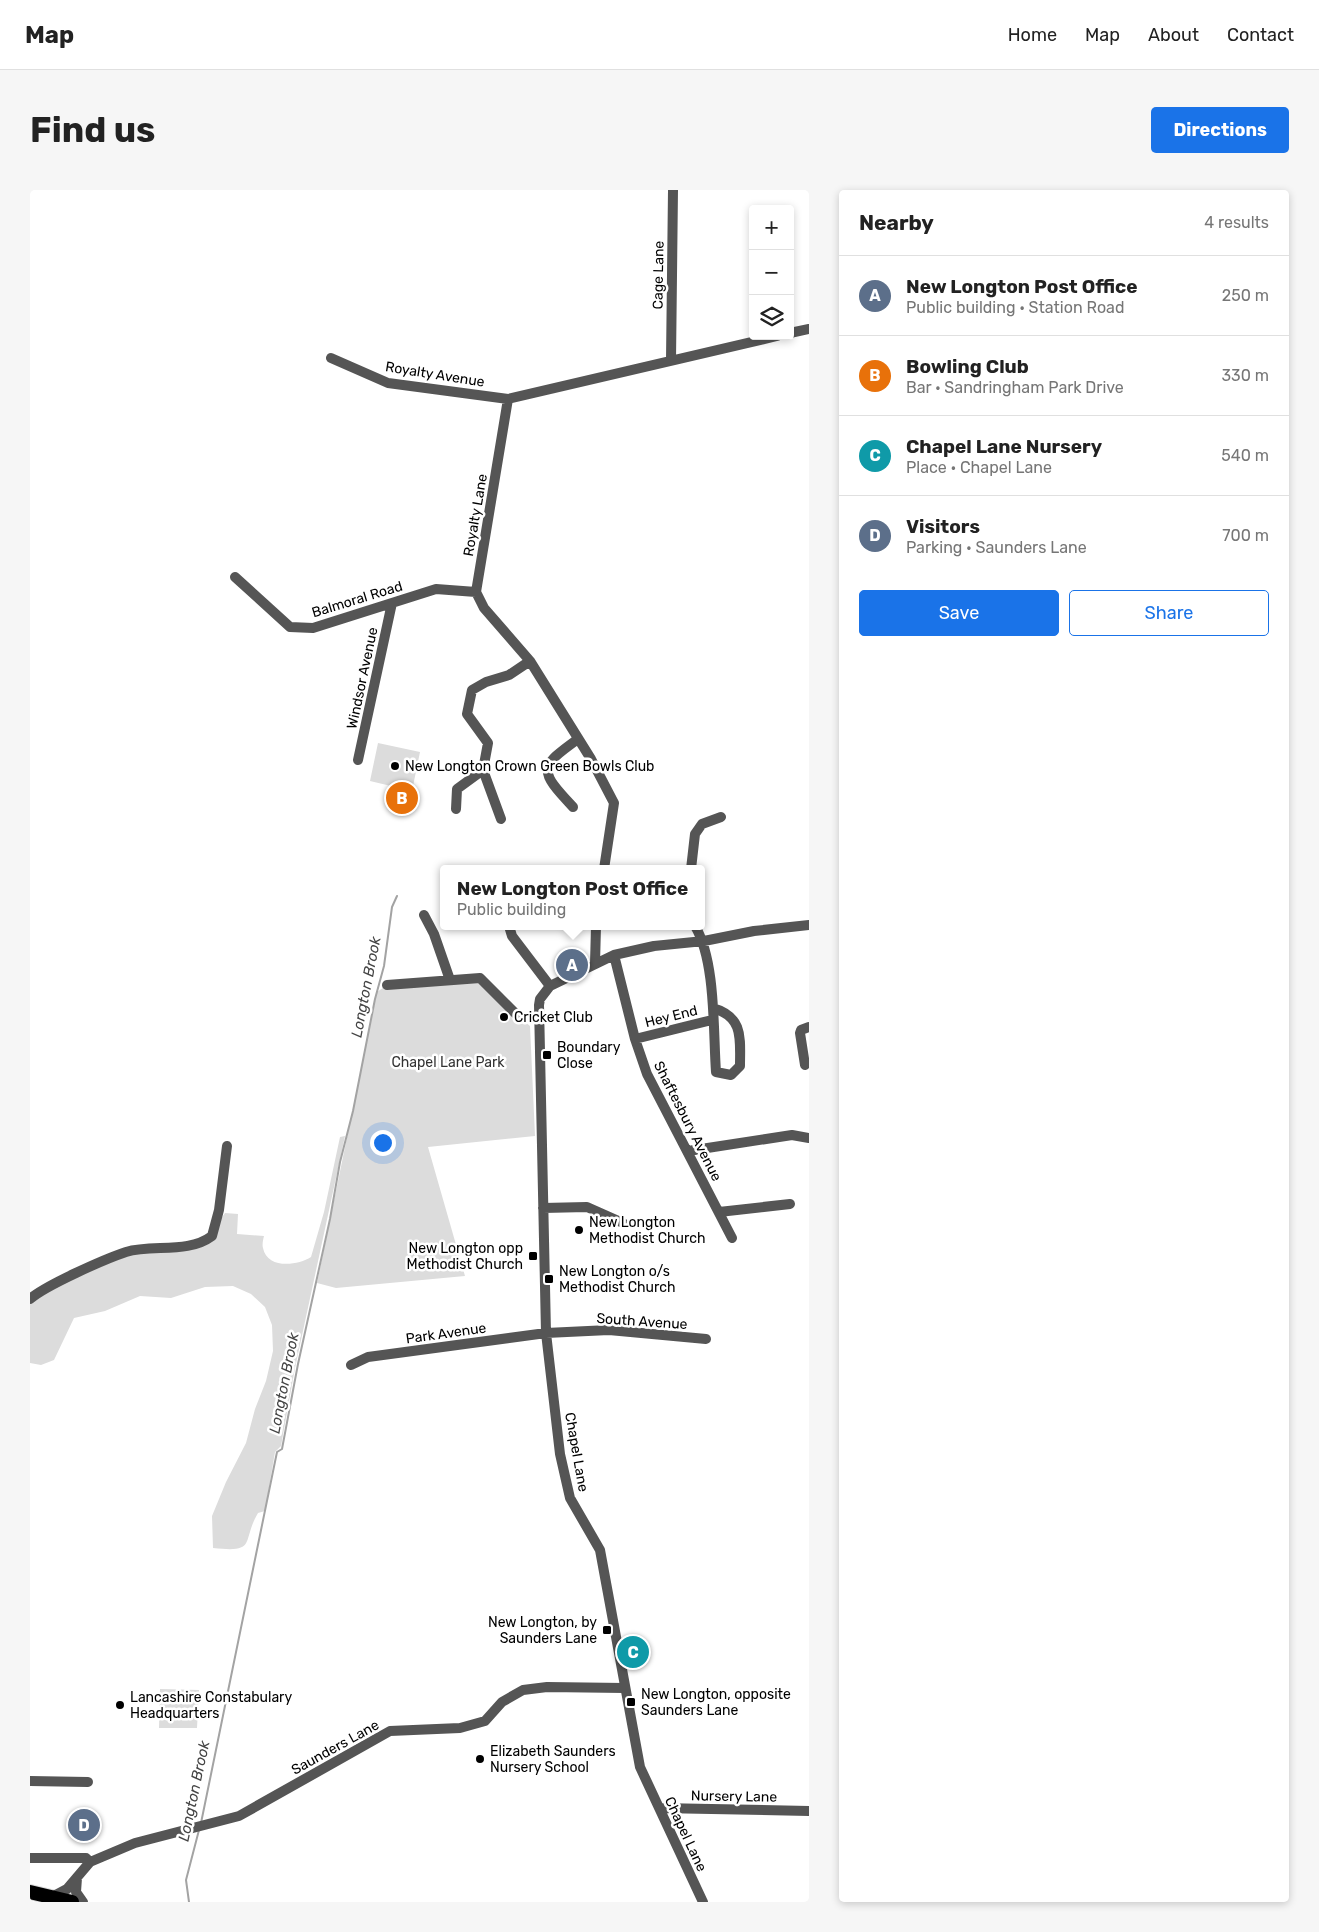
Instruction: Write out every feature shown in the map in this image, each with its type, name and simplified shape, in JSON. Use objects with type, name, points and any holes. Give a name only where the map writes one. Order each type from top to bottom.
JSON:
[{"type":"highway","points":[[30,1892],[72,1902]]},
{"type":"street","name":"Cage Lane","points":[[671,360],[673,190]]},
{"type":"street","points":[[794,332],[809,329]]},
{"type":"street","points":[[508,399],[758,340]]},
{"type":"street","name":"Royalty Avenue","points":[[331,358],[388,383],[508,399]]},
{"type":"street","name":"Royalty Lane","points":[[476,592],[508,399]]},
{"type":"street","name":"Balmoral Road","points":[[235,577],[290,627],[313,628],[436,589],[476,592]]},
{"type":"street","points":[[476,592],[484,608],[530,661],[578,739],[614,803],[605,865]]},
{"type":"street","name":"Windsor Avenue","points":[[358,760],[392,603]]},
{"type":"street","points":[[501,819],[483,770],[488,743],[467,714],[472,690],[486,682],[509,675],[530,661]]},
{"type":"street","points":[[573,807],[557,791],[548,773],[548,764],[552,758],[578,739]]},
{"type":"street","points":[[456,809],[457,789],[483,770]]},
{"type":"street","points":[[692,865],[696,834],[702,824],[721,817]]},
{"type":"street","points":[[424,915],[434,934],[450,980]]},
{"type":"street","points":[[510,930],[512,936],[550,986],[614,955],[654,946],[704,941],[754,931],[809,925]]},
{"type":"street","points":[[595,964],[596,930]]},
{"type":"street","points":[[697,930],[704,941],[713,1008],[712,1020],[716,1072],[731,1075],[740,1066],[740,1029],[726,1012],[713,1008]]},
{"type":"street","name":"Shaftesbury Avenue","points":[[614,955],[635,1039],[647,1074],[732,1238]]},
{"type":"street","points":[[387,985],[480,978],[516,1014],[522,1017],[539,1017]]},
{"type":"street","name":"Chapel Lane","points":[[550,986],[540,999],[539,1017],[543,1208],[546,1333],[560,1454],[570,1498],[600,1550],[640,1767],[703,1902]]},
{"type":"street","name":"Hey End","points":[[635,1039],[712,1020]]},
{"type":"street","points":[[805,1066],[800,1033],[802,1030],[809,1028]]},
{"type":"street","points":[[688,1151],[792,1136],[809,1138]]},
{"type":"street","points":[[30,1299],[45,1288],[127,1252],[189,1245],[207,1240],[214,1232],[219,1210],[227,1146]]},
{"type":"street","points":[[719,1212],[790,1204]]},
{"type":"street","points":[[543,1208],[587,1207],[623,1223]]},
{"type":"street","name":"South Avenue","points":[[546,1333],[609,1330],[706,1339]]},
{"type":"street","name":"Park Avenue","points":[[351,1365],[368,1357],[546,1333]]},
{"type":"street","name":"Saunders Lane","points":[[30,1858],[88,1860],[135,1843],[239,1816],[390,1731],[460,1728],[485,1721],[502,1702],[523,1690],[547,1687],[624,1688]]},
{"type":"street","points":[[30,1781],[88,1782]]},
{"type":"street","name":"Nursery Lane","points":[[659,1808],[809,1811]]},
{"type":"street","name":"Saunders Lane","points":[[52,1897],[64,1892],[77,1878],[88,1860]]},
{"type":"street","points":[[77,1878],[76,1892],[83,1902]]},
{"type":"green space","name":"New Longton Crown Green Bowls Club","points":[[378,743],[420,752],[412,791],[370,781]]},
{"type":"green space","name":"Chapel Lane Park","points":[[472,977],[530,1026],[535,1136],[428,1147],[465,1276],[336,1288],[317,1283],[377,992],[387,985]]},
{"type":"green space","points":[[345,1136],[295,1368],[281,1446],[275,1452],[265,1511],[258,1513],[243,1547],[237,1549],[213,1548],[212,1516],[226,1482],[246,1443],[255,1409],[266,1381],[273,1351],[272,1325],[265,1307],[251,1294],[233,1286],[205,1287],[171,1298],[140,1296],[105,1311],[74,1318],[54,1360],[41,1365],[30,1363],[30,1304],[44,1291],[127,1255],[203,1245],[225,1213],[238,1214],[237,1234],[264,1236],[263,1248],[270,1260],[291,1264],[311,1257],[324,1212],[340,1137]]},
{"type":"green space","points":[[160,1689],[199,1690],[197,1728],[159,1728]]},
{"type":"waterway","name":"Longton Brook","points":[[201,1823],[277,1452],[282,1449],[340,1162],[353,1111],[375,999],[384,966],[392,907],[397,896]]},
{"type":"waterway","name":"Longton Brook","points":[[189,1902],[186,1880],[199,1830]]},
{"type":"place","name":"New Longton Crown Green Bowls Club","points":[[395,766]]},
{"type":"place","name":"Bowling Club","points":[[402,798]]},
{"type":"place","name":"New Longton Post Office","points":[[572,965]]},
{"type":"place","name":"Cricket Club","points":[[504,1017]]},
{"type":"place","name":"Boundary Close","points":[[547,1055]]},
{"type":"place","name":"New Longton Methodist Church","points":[[579,1230]]},
{"type":"place","name":"New Longton opp Methodist Church","points":[[533,1256]]},
{"type":"place","name":"New Longton o/s Methodist Church","points":[[549,1279]]},
{"type":"place","name":"New Longton, by Saunders Lane","points":[[607,1630]]},
{"type":"place","name":"Chapel Lane Nursery","points":[[633,1652]]},
{"type":"place","name":"New Longton, opposite Saunders Lane","points":[[631,1702]]},
{"type":"place","name":"Lancashire Constabulary Headquarters","points":[[120,1705]]},
{"type":"place","name":"Elizabeth Saunders Nursery School","points":[[480,1759]]},
{"type":"place","name":"Visitors","points":[[84,1825]]}]
